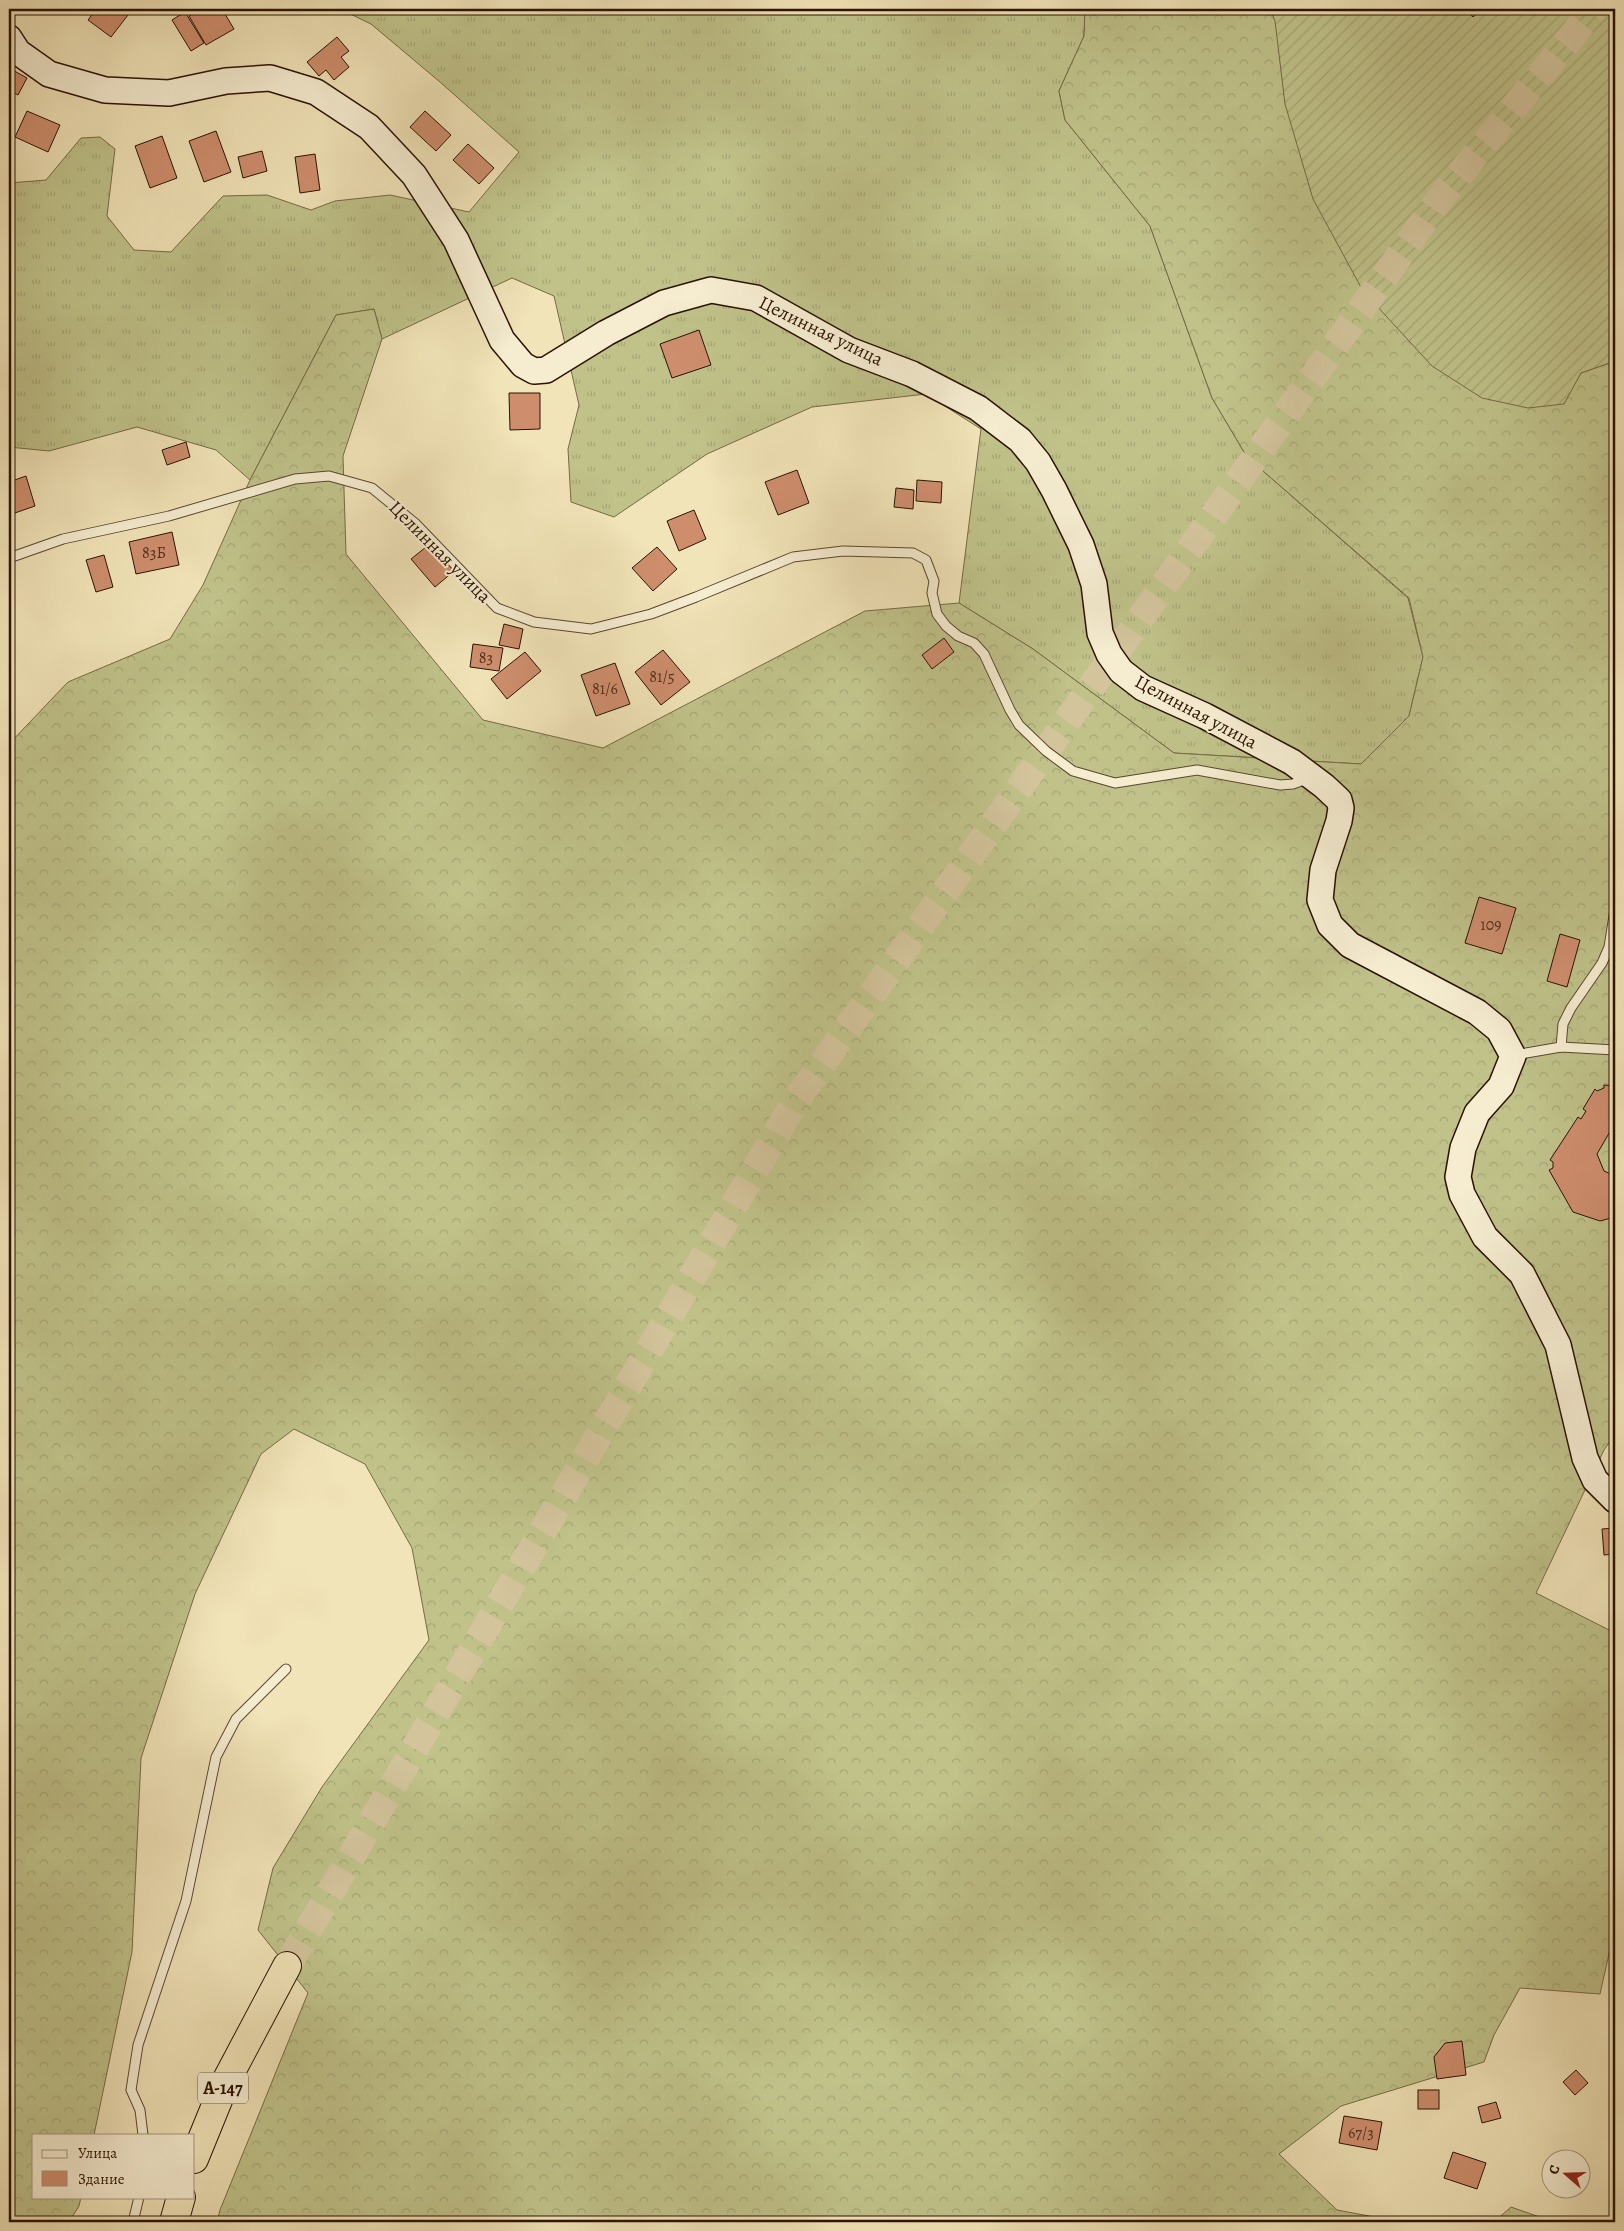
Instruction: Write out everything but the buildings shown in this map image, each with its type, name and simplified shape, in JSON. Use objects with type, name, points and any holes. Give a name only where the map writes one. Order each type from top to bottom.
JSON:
[{"type":"highway","name":"А-147","points":[[195,2157],[225,2083],[287,1966]]},
{"type":"highway","points":[[174,2222],[181,2198]]},
{"type":"street","name":"Целинная улица","points":[[9,38],[18,52],[49,74],[105,90],[169,93],[226,81],[270,78],[316,92],[369,128],[414,175],[456,240],[502,340],[523,365],[534,370],[546,370],[606,333],[664,303],[711,290],[756,298],[849,350],[912,374],[978,408],[1020,440],[1038,462],[1054,490],[1081,544],[1094,584],[1100,633],[1109,654],[1120,671],[1143,688],[1213,721],[1292,762],[1313,777],[1339,800],[1341,808],[1340,821],[1323,870],[1320,900],[1330,925],[1350,945],[1477,1012],[1499,1030],[1513,1056]]},
{"type":"street","points":[[1513,1056],[1501,1086],[1477,1113],[1463,1148],[1458,1177],[1462,1194],[1485,1237],[1522,1274],[1558,1345],[1585,1458],[1595,1480],[1615,1500]]},
{"type":"lane","name":"Целинная улица","points":[[9,558],[63,540],[169,516],[295,479],[329,476],[372,488],[416,524],[497,608],[534,622],[590,629],[651,614],[793,557],[843,551],[913,553],[926,560],[934,581],[932,593],[937,614],[952,631],[958,636],[974,643],[984,654],[1019,725],[1046,751],[1073,771],[1115,783],[1197,770],[1226,774],[1249,781],[1280,785],[1293,784],[1313,777]]},
{"type":"lane","points":[[1561,1047],[1563,1024],[1571,1008],[1602,962],[1609,947],[1615,910]]},
{"type":"lane","points":[[1513,1056],[1561,1047],[1615,1050]]},
{"type":"lane","points":[[143,2134],[140,2110],[131,2090],[138,2045],[186,1901],[216,1757],[236,1719],[286,1669]]},
{"type":"lane","points":[[133,2222],[139,2198]]},
{"type":"green space","points":[[340,9],[1085,9],[1084,36],[1059,91],[1065,120],[1150,226],[1212,398],[1247,457],[1408,598],[1423,657],[1409,716],[1361,764],[1174,753],[1033,649],[959,603],[981,429],[926,394],[812,407],[707,454],[614,517],[571,502],[568,449],[579,405],[554,296],[512,278],[382,339],[374,309],[336,315],[250,480],[216,450],[137,427],[49,451],[9,447],[9,183],[46,180],[81,138],[100,137],[115,149],[107,216],[134,250],[171,252],[223,196],[267,195],[311,210],[335,201],[390,195],[469,212],[519,152],[371,24]]},
{"type":"green space","points":[[1085,9],[1270,9],[1275,20],[1563,404],[1581,373],[1615,361],[1615,1434],[1604,1450],[1536,1593],[1615,1633],[1615,1927],[1600,1994],[1520,1988],[1494,2035],[1484,2062],[1341,2106],[1279,2154],[1337,2210],[1401,2222],[217,2222],[220,2210],[308,1993],[258,1930],[273,1868],[322,1787],[429,1640],[412,1548],[365,1464],[294,1429],[261,1454],[195,1594],[141,1758],[132,1952],[94,2134],[32,2134],[32,2198],[81,2198],[79,2206],[69,2222],[9,2222],[9,744],[68,682],[170,639],[203,585],[250,480],[336,315],[374,309],[382,339],[343,456],[346,554],[483,720],[603,748],[865,611],[959,603],[1033,649],[1174,753],[1361,764],[1409,716],[1423,657],[1409,598],[1247,457],[1212,398],[1150,226],[1065,120],[1059,91],[1084,36]]},
{"type":"green space","points":[[1270,9],[1615,9],[1615,361],[1581,373],[1564,404],[1528,408],[1482,398],[1432,366],[1363,291],[1313,199],[1285,104],[1275,21]]},
{"type":"green space","points":[[1511,2207],[1554,2222],[1494,2222]]},
{"type":"tunnel","points":[[287,1966],[795,1102],[1442,196],[1594,9]]}]
